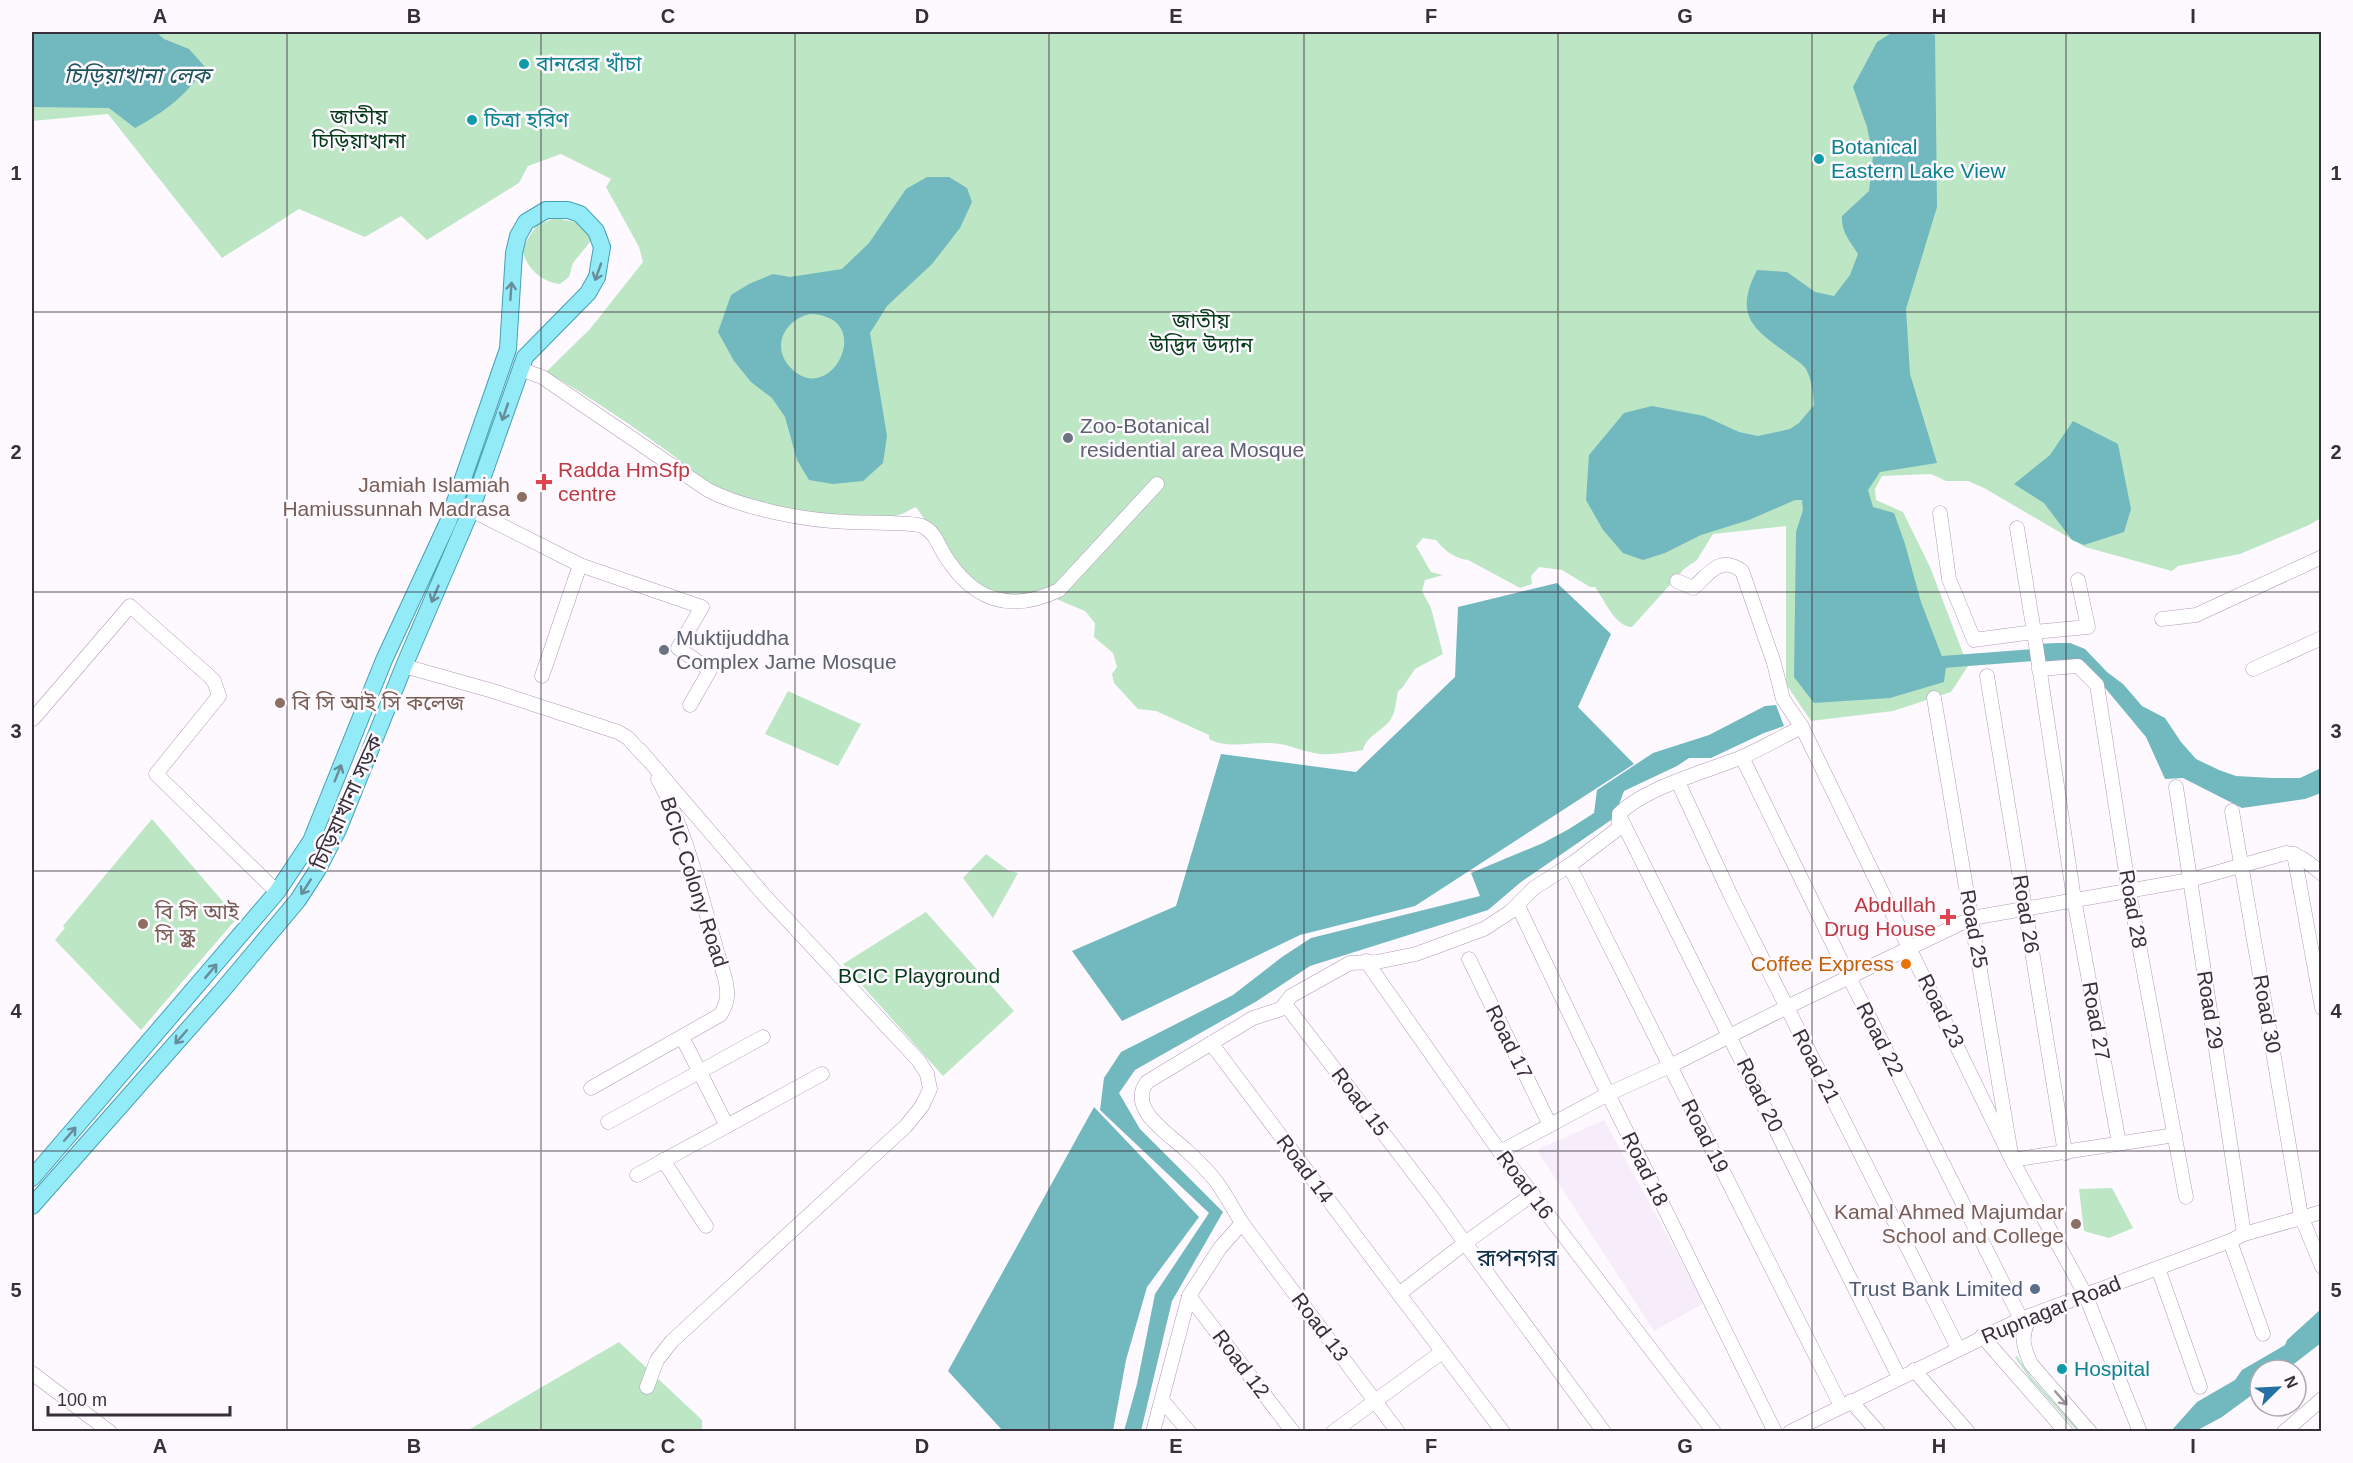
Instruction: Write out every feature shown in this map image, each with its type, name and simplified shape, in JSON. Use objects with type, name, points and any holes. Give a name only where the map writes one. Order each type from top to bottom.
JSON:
[{"type":"main road","name":"চিড়িয়াখানা সড়ক","points":[[32,1178],[277,892],[300,861],[311,841],[384,660],[448,522],[508,349],[514,253],[518,236],[526,222],[546,210],[568,210],[580,214],[596,231],[602,248],[597,277],[588,293],[523,363],[471,510],[404,666],[338,830],[318,868],[292,906],[213,1001],[32,1206]]},
{"type":"main road","points":[[508,349],[523,363]]},
{"type":"main road","points":[[384,660],[404,666]]},
{"type":"main road","points":[[277,892],[292,906]]},
{"type":"street","points":[[523,363],[724,499],[834,522],[921,525],[934,535],[954,569],[967,582],[996,601],[1006,603],[1039,600],[1059,590],[1157,484]]},
{"type":"street","points":[[471,510],[580,565],[702,607],[678,648],[710,670],[690,705]]},
{"type":"street","points":[[1940,513],[1949,579],[1974,640],[2034,635],[2088,627],[2078,580]]},
{"type":"street","name":"Road 27","points":[[2017,528],[2074,899],[2119,1143]]},
{"type":"street","points":[[2162,619],[2196,615],[2322,557]]},
{"type":"street","name":"Road 23","points":[[1677,581],[1693,588],[1720,564],[1732,564],[1742,572],[1774,663],[1783,699],[1802,727],[2012,1160],[2085,1294],[2140,1431]]},
{"type":"street","points":[[542,676],[580,565]]},
{"type":"street","points":[[33,719],[130,606],[214,681],[219,696],[156,774],[277,892]]},
{"type":"street","points":[[2253,669],[2322,638]]},
{"type":"street","name":"BCIC Colony Road","points":[[404,666],[493,691],[618,732],[640,750],[660,782],[679,825],[728,992],[727,1006],[720,1015],[591,1088]]},
{"type":"street","name":"Road 28","points":[[2039,669],[2078,666],[2097,685],[2129,891],[2186,1197]]},
{"type":"street","name":"Road 26","points":[[1987,676],[2065,1153]]},
{"type":"street","name":"Road 25","points":[[1934,698],[2012,1160]]},
{"type":"street","points":[[1619,814],[1629,805],[1678,782],[1742,757],[1802,727]]},
{"type":"street","points":[[640,750],[764,895],[901,1040],[927,1074],[930,1089],[922,1106],[906,1126],[672,1341],[657,1360],[647,1387]]},
{"type":"street","name":"Road 22","points":[[1742,757],[1849,977],[2026,1317]]},
{"type":"street","name":"Road 21","points":[[1678,782],[1786,1007],[1958,1348]]},
{"type":"street","name":"Road 29","points":[[2176,787],[2244,1234]]},
{"type":"street","name":"Road 30","points":[[2232,811],[2301,1216],[2322,1267]]},
{"type":"street","name":"Road 13","points":[[1398,1431],[1242,1223],[1215,1180],[1185,1148],[1160,1128],[1141,1100],[1141,1089],[1146,1082],[1253,1018],[1281,1009],[1291,996],[1350,963],[1377,962],[1416,954],[1484,929],[1518,906],[1534,888],[1569,866],[1619,828],[1619,814]]},
{"type":"street","name":"Road 20","points":[[1619,814],[1899,1377]]},
{"type":"street","points":[[1500,1152],[1608,1094],[1972,918],[2190,880],[2286,853],[2294,854],[2322,874]]},
{"type":"street","points":[[2294,854],[2322,1008]]},
{"type":"street","name":"Road 19","points":[[1569,866],[1670,1066],[1846,1403],[1878,1431]]},
{"type":"street","name":"Road 18","points":[[1518,906],[1608,1094],[1775,1431]]},
{"type":"street","name":"Road 17","points":[[1469,959],[1550,1125]]},
{"type":"street","name":"Road 16","points":[[1366,961],[1500,1152],[1714,1431]]},
{"type":"street","name":"Road 15","points":[[1285,1004],[1435,1201],[1465,1244]]},
{"type":"street","points":[[608,1122],[763,1036]]},
{"type":"street","points":[[682,1037],[727,1126]]},
{"type":"street","name":"Road 14","points":[[1210,1043],[1442,1352]]},
{"type":"street","points":[[637,1175],[822,1074]]},
{"type":"street","points":[[2012,1160],[2175,1135]]},
{"type":"street","points":[[663,1160],[706,1226]]},
{"type":"street","points":[[1399,1294],[1533,1194]]},
{"type":"street","name":"Rupnagar Road","points":[[1790,1431],[1982,1336],[2026,1317],[2244,1234],[2301,1216],[2322,1212]]},
{"type":"street","points":[[1153,1431],[1189,1296],[1220,1248],[1242,1223]]},
{"type":"street","points":[[2230,1241],[2263,1334]]},
{"type":"street","points":[[1465,1244],[1604,1431]]},
{"type":"street","points":[[2158,1268],[2200,1387]]},
{"type":"street","name":"Road 12","points":[[1189,1296],[1293,1431]]},
{"type":"street","points":[[2026,1317],[2022,1337],[2031,1364],[2090,1431]]},
{"type":"street","points":[[1982,1336],[2066,1431]]},
{"type":"street","points":[[1333,1431],[1442,1352],[1503,1431]]},
{"type":"street","points":[[1914,1370],[1968,1431]]},
{"type":"street","points":[[32,1373],[111,1431]]},
{"type":"street","points":[[2284,1431],[2322,1399]]},
{"type":"street","points":[[1162,1400],[1189,1431]]},
{"type":"shaded area","points":[[1604,1120],[1704,1303],[1654,1331],[1537,1150]]},
{"type":"green space","name":"জাতীয় উদ্ভিদ উদ্যান","points":[[32,32],[2321,32],[2321,518],[2240,554],[2178,566],[2172,571],[2085,547],[1968,481],[1946,481],[1931,474],[1882,476],[1875,489],[1876,500],[1903,512],[1930,567],[1968,666],[1951,692],[1893,711],[1811,721],[1786,684],[1786,526],[1713,534],[1697,560],[1684,569],[1632,627],[1626,626],[1615,618],[1595,587],[1590,587],[1562,570],[1539,567],[1531,576],[1532,584],[1520,588],[1468,560],[1454,556],[1436,540],[1423,538],[1416,546],[1431,572],[1443,575],[1425,580],[1422,591],[1431,608],[1443,654],[1415,669],[1398,691],[1391,719],[1368,741],[1363,750],[1320,754],[1276,743],[1223,744],[1209,739],[1209,735],[1156,711],[1138,709],[1114,683],[1112,674],[1117,667],[1113,653],[1094,637],[1095,623],[1085,611],[1042,593],[1014,599],[984,589],[958,568],[916,507],[886,518],[851,519],[794,512],[766,502],[749,501],[730,496],[697,479],[674,456],[595,402],[546,372],[590,329],[643,262],[639,247],[606,187],[611,179],[561,154],[528,166],[519,183],[427,240],[401,216],[365,237],[299,209],[222,258],[108,114],[32,121]]},
{"type":"green space","points":[[556,218],[579,223],[590,234],[590,242],[573,263],[569,277],[560,284],[540,277],[530,267],[522,248],[537,225]]},
{"type":"green space","points":[[788,691],[861,724],[838,766],[765,734]]},
{"type":"green space","points":[[152,819],[237,918],[141,1030],[55,940],[65,928],[63,926]]},
{"type":"green space","points":[[986,854],[1009,871],[1018,873],[993,918],[963,878]]},
{"type":"green space","name":"BCIC Playground","points":[[926,912],[1014,1011],[943,1076],[843,964]]},
{"type":"green space","points":[[2112,1188],[2133,1228],[2109,1238],[2084,1231],[2079,1189]]},
{"type":"green space","points":[[619,1342],[702,1420],[702,1432],[465,1432]]},
{"type":"green space","points":[[2017,1356],[2031,1377],[2080,1431],[2077,1431],[2030,1379],[2015,1357]]},
{"type":"water","name":"চিড়িয়াখানা লেক","points":[[32,32],[156,32],[164,39],[189,49],[206,68],[174,102],[135,128],[109,108],[32,107]]},
{"type":"water","points":[[1893,32],[1926,32],[1935,35],[1937,207],[1906,309],[1910,374],[1937,463],[1880,472],[1868,490],[1873,507],[1894,513],[1921,602],[1946,667],[1944,682],[1890,698],[1814,703],[1794,677],[1796,532],[1803,510],[1802,500],[1795,500],[1749,520],[1701,535],[1665,553],[1643,560],[1623,553],[1603,530],[1586,500],[1589,455],[1624,413],[1652,406],[1704,416],[1739,432],[1758,436],[1790,429],[1799,423],[1814,405],[1811,382],[1806,369],[1756,328],[1747,309],[1747,298],[1757,270],[1787,272],[1815,292],[1834,296],[1850,275],[1858,254],[1845,232],[1842,216],[1869,191],[1873,156],[1867,127],[1853,87],[1877,42]]},
{"type":"water","points":[[927,177],[949,177],[967,188],[972,202],[960,228],[932,264],[887,306],[870,333],[887,436],[883,463],[863,481],[833,484],[809,480],[797,460],[785,417],[772,398],[751,382],[734,361],[718,332],[731,295],[749,284],[773,274],[790,277],[842,269],[869,243],[906,189]],"holes":[[[810,314],[831,319],[841,329],[844,343],[840,358],[831,370],[819,378],[804,377],[789,366],[784,358],[781,350],[784,334],[794,321]]]},
{"type":"water","points":[[2073,421],[2118,444],[2131,509],[2124,532],[2084,545],[2072,540],[2044,503],[2014,484],[2050,455]]},
{"type":"water","points":[[1557,583],[1611,634],[1578,707],[1634,764],[1415,906],[1300,935],[1122,1021],[1072,951],[1176,906],[1221,754],[1356,772],[1455,677],[1458,607]]},
{"type":"water","points":[[2070,643],[2085,649],[2107,672],[2123,684],[2142,706],[2165,718],[2196,759],[2236,776],[2300,778],[2321,768],[2321,793],[2305,799],[2242,808],[2183,778],[2165,779],[2146,737],[2086,665],[2039,666],[2037,644]]},
{"type":"water","points":[[1776,705],[1784,726],[1711,758],[1689,758],[1624,791],[1614,818],[1521,882],[1488,910],[1310,966],[1257,1001],[1135,1070],[1119,1093],[1140,1129],[1223,1212],[1172,1301],[1141,1431],[1124,1431],[1137,1384],[1155,1294],[1209,1213],[1100,1110],[1104,1078],[1121,1052],[1233,995],[1311,938],[1480,896],[1471,873],[1543,843],[1594,813],[1597,790],[1653,753],[1709,735],[1765,706]]},
{"type":"water","points":[[1094,1107],[1199,1217],[1147,1287],[1126,1360],[1113,1431],[1003,1431],[948,1371]]},
{"type":"water","points":[[2321,1309],[2321,1343],[2302,1358],[2263,1358],[2285,1345],[2287,1340]]},
{"type":"water","points":[[2248,1367],[2248,1398],[2222,1417],[2196,1431],[2171,1431],[2197,1402],[2235,1380],[2242,1370]]},
{"type":"waterway","points":[[1929,663],[2046,654]]},
{"type":"place","name":"বানরের খাঁচা","points":[[524,64]]},
{"type":"place","name":"চিত্রা হরিণ","points":[[472,120]]},
{"type":"place","name":"Botanical Eastern Lake View","points":[[1819,159]]},
{"type":"place","name":"Zoo-Botanical residential area Mosque","points":[[1068,438]]},
{"type":"place","name":"Radda HmSfp centre","points":[[544,482]]},
{"type":"place","name":"Jamiah Islamiah Hamiussunnah Madrasa","points":[[522,497]]},
{"type":"place","name":"Muktijuddha Complex Jame Mosque","points":[[664,650]]},
{"type":"place","name":"বি সি আই সি কলেজ","points":[[280,703]]},
{"type":"place","name":"Abdullah Drug House","points":[[1948,917]]},
{"type":"place","name":"বি সি আই সি স্কুল","points":[[143,924]]},
{"type":"place","name":"Coffee Express","points":[[1906,964]]},
{"type":"place","name":"Kamal Ahmed Majumdar School and College","points":[[2076,1224]]},
{"type":"place","name":"Trust Bank Limited","points":[[2035,1289]]},
{"type":"place","name":"Hospital","points":[[2062,1369]]},
{"type":"district","name":"রূপনগর","points":[[1517,1258]]},
{"type":"park label","name":"জাতীয় চিড়িয়াখানা","points":[[359,129]]}]
